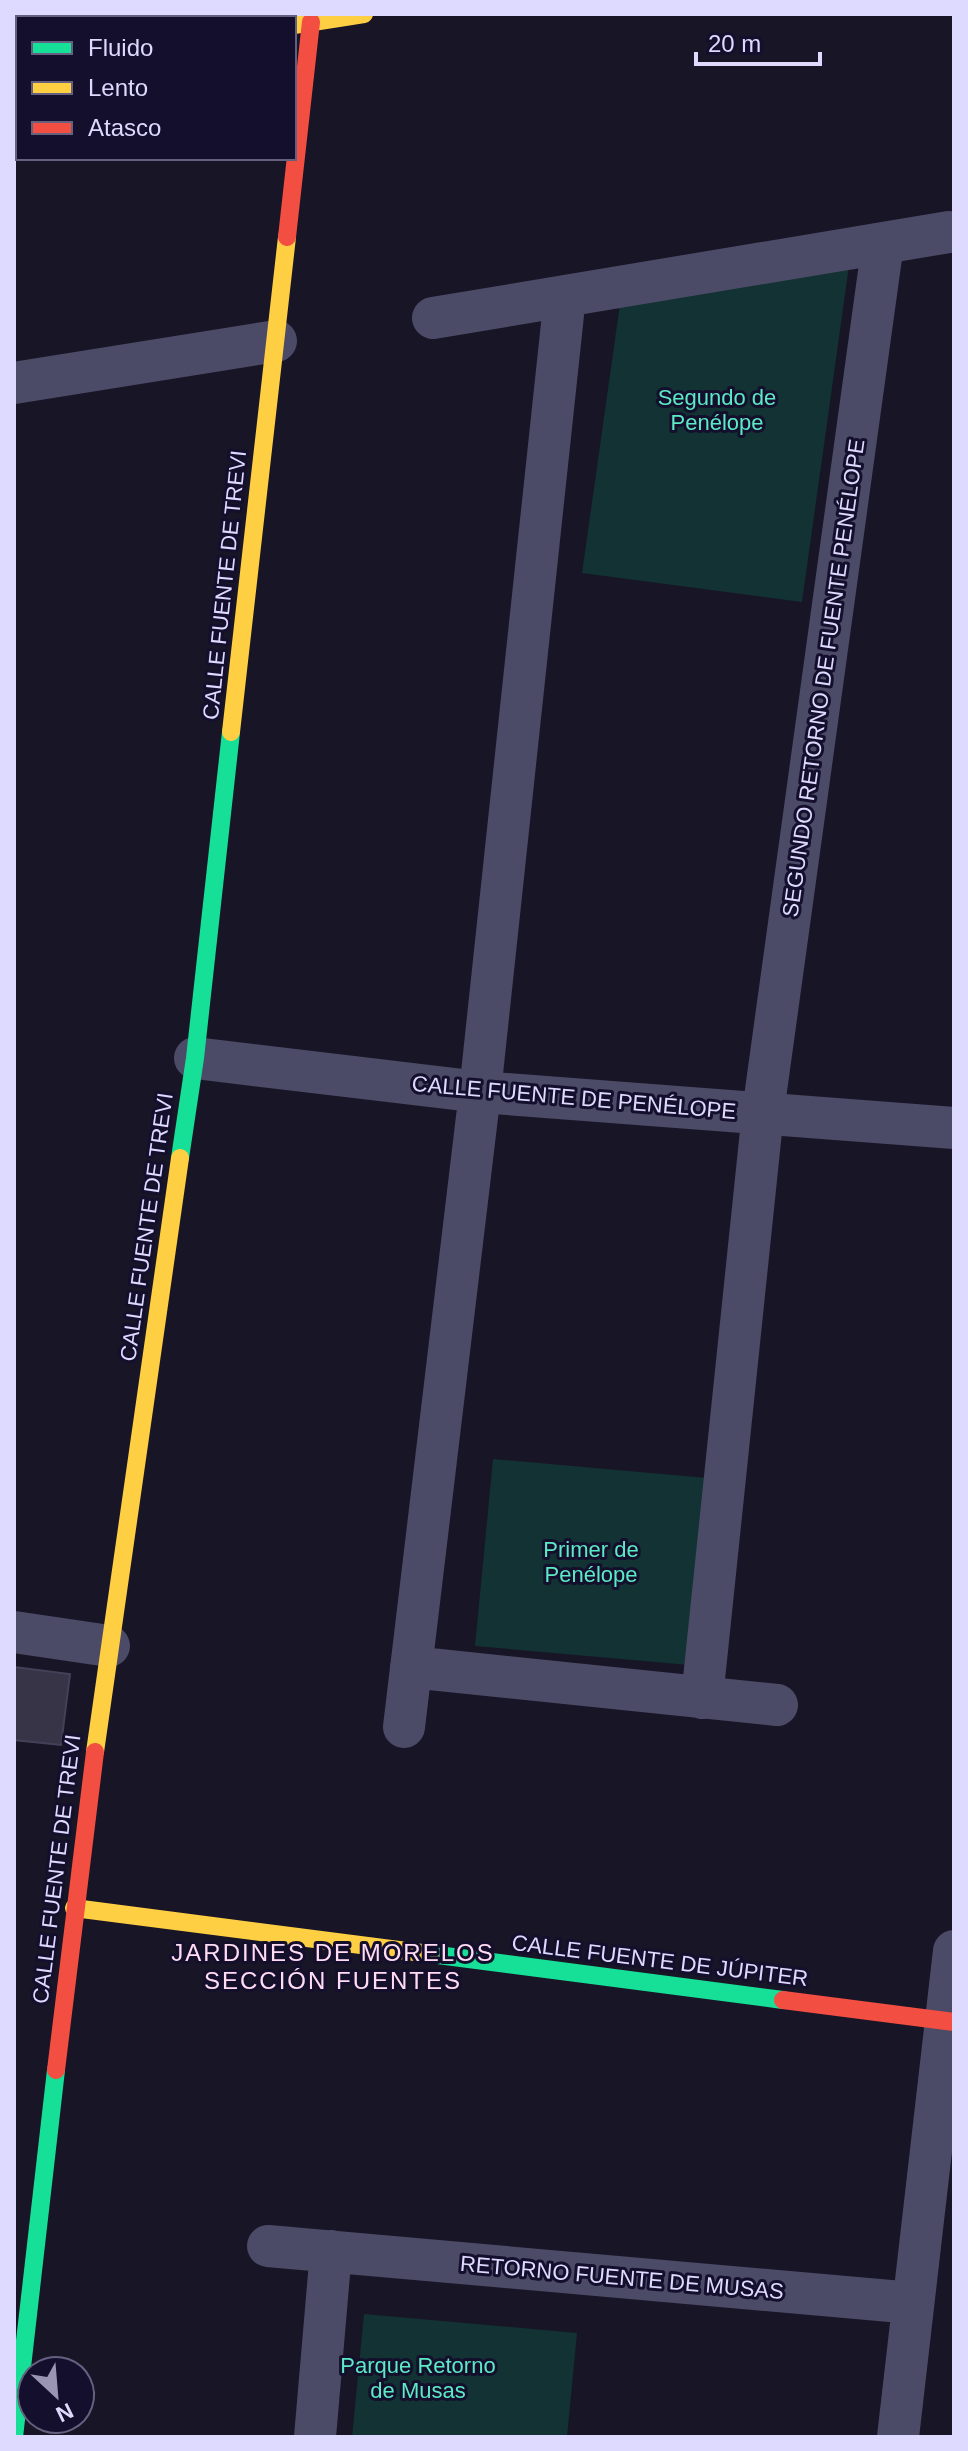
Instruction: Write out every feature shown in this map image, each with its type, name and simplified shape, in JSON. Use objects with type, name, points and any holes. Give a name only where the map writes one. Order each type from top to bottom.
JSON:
[{"type":"street","points":[[302,24],[364,14]]},
{"type":"street","name":"CALLE FUENTE DE TREVI","points":[[296,97],[302,24]]},
{"type":"street","name":"CALLE FUENTE DE TREVI","points":[[14,2437],[74,1908],[195,1058],[276,341],[291,160]]},
{"type":"street","points":[[433,318],[949,232]]},
{"type":"street","name":"SEGUNDO RETORNO DE FUENTE PENÉLOPE","points":[[702,1698],[763,1112],[883,243]]},
{"type":"street","points":[[404,1727],[480,1092],[565,296]]},
{"type":"street","points":[[14,383],[276,341]]},
{"type":"street","name":"CALLE FUENTE DE PENÉLOPE","points":[[195,1058],[480,1092],[954,1128]]},
{"type":"street","points":[[14,1632],[109,1646]]},
{"type":"street","points":[[411,1667],[777,1705]]},
{"type":"street","name":"CALLE FUENTE DE JÚPITER","points":[[74,1908],[950,2021]]},
{"type":"street","points":[[898,2437],[950,2021],[954,1951]]},
{"type":"street","name":"RETORNO FUENTE DE MUSAS","points":[[268,2246],[913,2303]]},
{"type":"street","points":[[315,2437],[331,2251]]},
{"type":"green space","name":"Segundo de Penélope","points":[[849,266],[802,602],[582,573],[621,297]]},
{"type":"green space","name":"Primer de Penélope","points":[[493,1459],[707,1478],[689,1665],[475,1646]]},
{"type":"green space","name":"Parque Retorno de Musas","points":[[364,2314],[577,2333],[567,2437],[352,2437]]},
{"type":"building","points":[[14,1667],[70,1674],[61,1745],[14,1740]]},
{"type":"traffic: fast","points":[[180,1158],[195,1058],[231,732]]},
{"type":"traffic: fast","points":[[430,1954],[783,2000]]},
{"type":"traffic: fast","points":[[14,2437],[56,2070]]},
{"type":"traffic: slow","points":[[296,25],[364,14]]},
{"type":"traffic: slow","points":[[231,732],[287,237]]},
{"type":"traffic: slow","points":[[95,1752],[180,1158]]},
{"type":"traffic: slow","points":[[74,1908],[430,1954]]},
{"type":"traffic: jam","points":[[296,156],[311,22]]},
{"type":"traffic: jam","points":[[287,237],[296,160]]},
{"type":"traffic: jam","points":[[56,2070],[95,1752]]},
{"type":"traffic: jam","points":[[783,2000],[954,2022]]},
{"type":"district","name":"JARDINES DE MORELOS SECCIÓN FUENTES","points":[[333,1967]]}]
